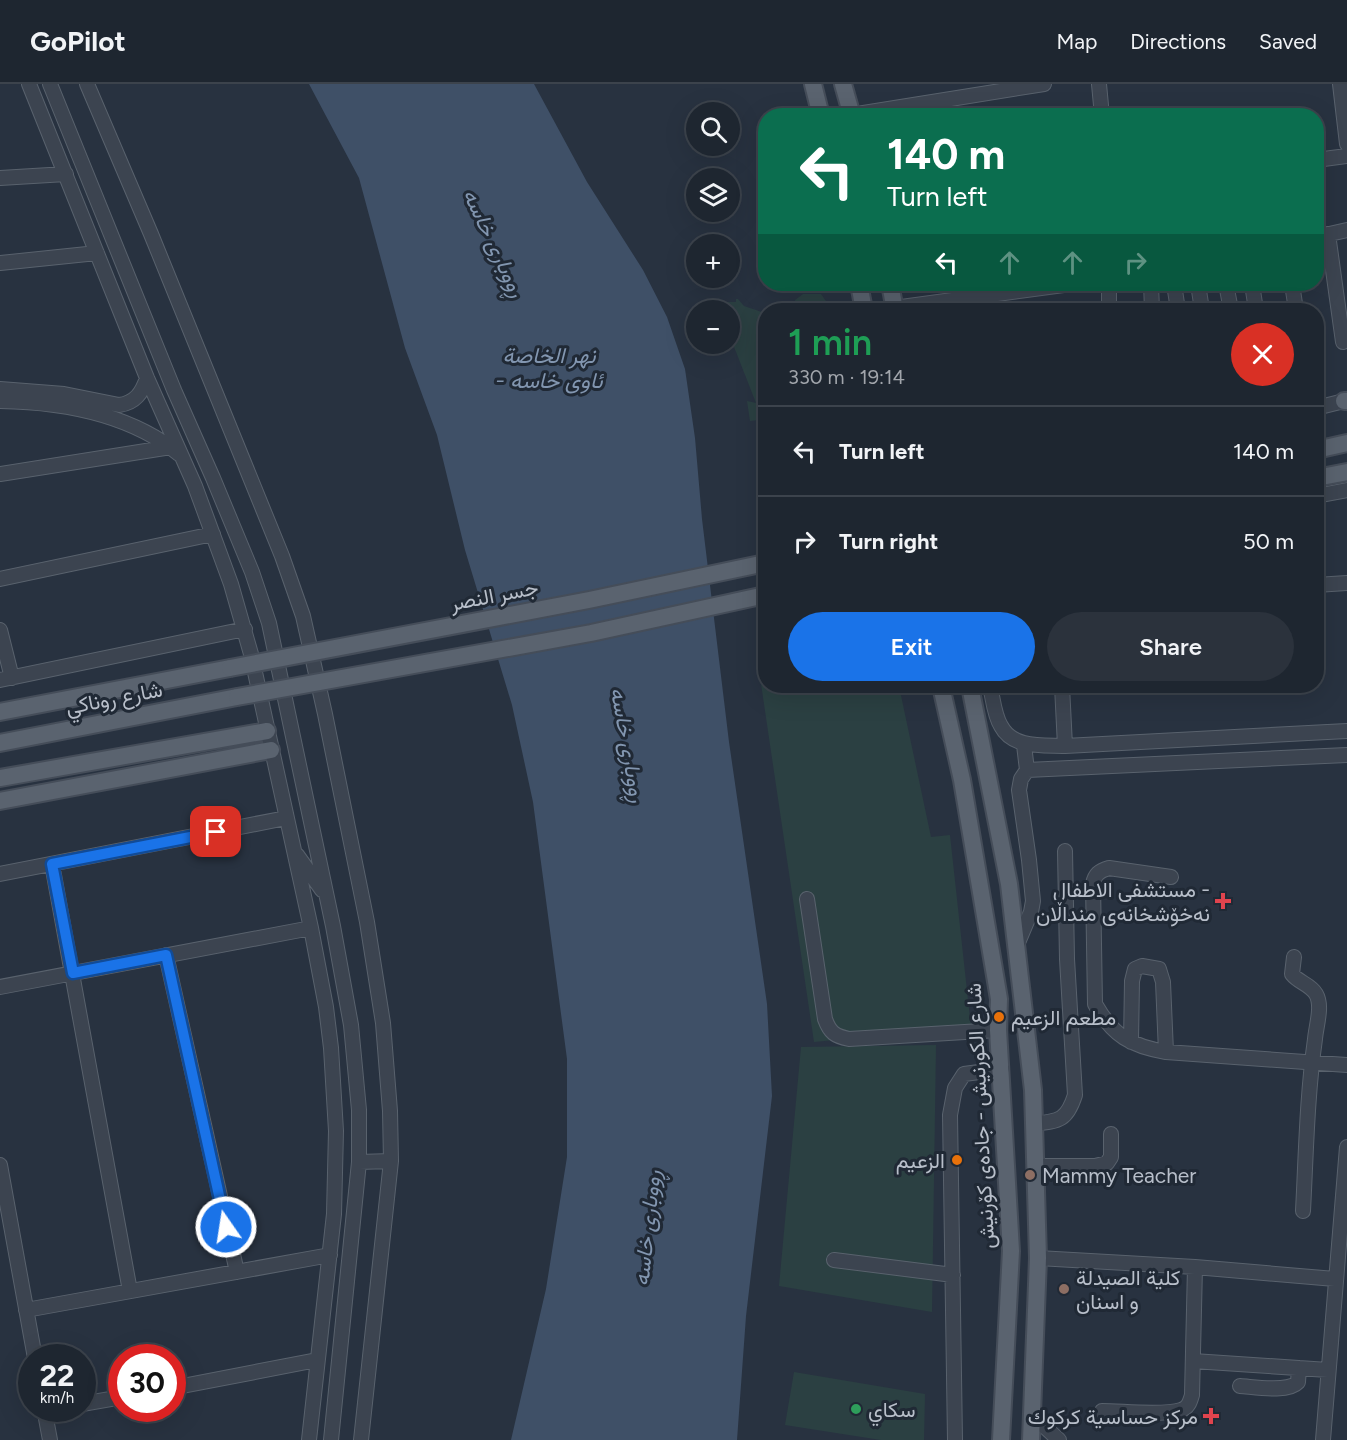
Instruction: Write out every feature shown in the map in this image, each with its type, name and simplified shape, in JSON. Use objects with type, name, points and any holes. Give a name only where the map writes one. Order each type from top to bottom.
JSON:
[{"type":"main road","points":[[813,84],[819,108]]},
{"type":"main road","points":[[843,84],[849,108]]},
{"type":"main road","points":[[1324,448],[1347,443]]},
{"type":"main road","points":[[1324,476],[1347,472]]},
{"type":"main road","name":"جسر النصر","points":[[230,668],[589,600],[758,564]]},
{"type":"main road","name":"شارع روناكي","points":[[0,743],[237,697],[591,633],[758,597]]},
{"type":"main road","name":"شارع روناكي","points":[[0,712],[230,668]]},
{"type":"main road","name":"شارع الكورنيش - جادەی کۆرنیش","points":[[943,693],[962,780],[999,999],[998,1030],[1011,1251],[1001,1440]]},
{"type":"main road","points":[[971,693],[1009,884],[1033,1090],[1038,1258],[1031,1440]]},
{"type":"main road","points":[[0,778],[267,731]]},
{"type":"main road","points":[[0,801],[271,750]]},
{"type":"street","points":[[29,84],[176,452],[195,486],[245,629],[311,928],[326,1007],[334,1090],[336,1173],[330,1255],[309,1440]]},
{"type":"street","points":[[50,84],[174,390],[248,562],[269,623],[327,896],[351,1025],[359,1110],[359,1162],[331,1440]]},
{"type":"street","points":[[87,84],[151,234],[282,556],[303,616],[369,933],[383,1023],[390,1111],[390,1161],[361,1440]]},
{"type":"street","points":[[895,108],[1044,84]]},
{"type":"street","points":[[1099,84],[1101,108]]},
{"type":"street","points":[[1340,84],[1347,144]]},
{"type":"street","points":[[41,112],[58,105]]},
{"type":"street","points":[[1324,159],[1347,156]]},
{"type":"street","points":[[0,178],[66,174]]},
{"type":"street","points":[[1324,236],[1347,230]]},
{"type":"street","points":[[1324,246],[1343,342]]},
{"type":"street","points":[[0,263],[97,253]]},
{"type":"street","points":[[946,303],[1025,291]]},
{"type":"street","points":[[0,401],[101,409],[130,402],[140,394],[147,378]]},
{"type":"street","points":[[0,389],[64,394],[149,433],[176,452]]},
{"type":"street","points":[[1324,406],[1346,401]]},
{"type":"street","points":[[0,474],[176,452]]},
{"type":"street","points":[[195,486],[213,478]]},
{"type":"street","points":[[1324,494],[1347,490]]},
{"type":"street","points":[[0,579],[213,534]]},
{"type":"street","points":[[1324,584],[1347,583]]},
{"type":"street","points":[[0,630],[6,679],[245,629]]},
{"type":"street","points":[[992,693],[1001,726],[1009,735],[1024,745],[1065,746],[1347,731]]},
{"type":"street","points":[[1062,693],[1065,746]]},
{"type":"street","points":[[1016,947],[1031,912],[1032,901],[1019,790],[1027,770],[1024,745]]},
{"type":"street","points":[[1027,770],[1347,755]]},
{"type":"street","points":[[0,874],[286,818]]},
{"type":"street","points":[[294,851],[327,896]]},
{"type":"street","points":[[1034,1124],[1058,1122],[1070,1112],[1076,1095],[1067,959],[1065,851]]},
{"type":"street","points":[[52,864],[130,1291]]},
{"type":"street","points":[[1171,877],[1108,868],[1095,876],[1093,884],[1095,1004],[1103,1017],[1125,1039],[1143,1049],[1347,1065]]},
{"type":"street","points":[[807,899],[825,1019],[829,1030],[834,1035],[849,1039],[998,1030]]},
{"type":"street","points":[[0,987],[311,928]]},
{"type":"street","points":[[166,955],[237,1272]]},
{"type":"street","points":[[1294,957],[1292,974],[1297,981],[1309,986],[1317,994],[1319,1007],[1311,1063],[1303,1211]]},
{"type":"street","points":[[1131,1042],[1132,981],[1135,969],[1142,966],[1159,969],[1163,982],[1166,1052]]},
{"type":"street","points":[[955,1440],[950,1115],[955,1088],[964,1074],[1002,1069]]},
{"type":"street","points":[[1035,1166],[1095,1166],[1107,1163],[1112,1157],[1111,1134]]},
{"type":"street","points":[[1323,1440],[1347,1148]]},
{"type":"street","points":[[359,1162],[390,1161]]},
{"type":"street","points":[[0,1165],[32,1344]]},
{"type":"street","points":[[26,1310],[330,1255]]},
{"type":"street","points":[[1038,1258],[1195,1267],[1335,1279]]},
{"type":"street","points":[[834,1260],[952,1275]]},
{"type":"street","points":[[1102,1411],[1159,1412],[1182,1410],[1190,1404],[1195,1267]]},
{"type":"street","points":[[186,1385],[317,1360]]},
{"type":"street","points":[[1193,1361],[1328,1370]]},
{"type":"street","points":[[1240,1386],[1285,1388],[1294,1386],[1298,1382],[1299,1368]]},
{"type":"street","points":[[1032,1415],[1059,1440]]},
{"type":"street","points":[[46,1422],[50,1440]]},
{"type":"green space","points":[[803,294],[821,294],[827,303],[796,303],[795,300]]},
{"type":"green space","points":[[740,301],[744,306],[758,311],[758,420],[750,421],[747,401],[756,403],[737,354],[740,354]]},
{"type":"green space","points":[[762,693],[900,693],[931,837],[950,835],[971,1027],[814,1042]]},
{"type":"green space","points":[[936,1045],[932,1312],[779,1286],[801,1047]]},
{"type":"green space","name":"سكاي","points":[[794,1372],[925,1394],[924,1440],[881,1440],[785,1425]]},
{"type":"water","name":"نهر الخاصة - ئاوی خاسە","points":[[309,84],[534,84],[587,182],[643,270],[667,317],[685,369],[695,438],[702,519],[729,742],[767,1004],[772,1096],[746,1316],[737,1440],[511,1440],[546,1289],[567,1157],[567,1059],[533,802],[512,705],[465,550],[437,435],[405,348],[359,178]]},
{"type":"place","name":"مستشفى الاطفال - نەخۆشخانەی منداڵان","points":[[1223,901]]},
{"type":"place","name":"مطعم الزعيم","points":[[999,1017]]},
{"type":"place","name":"الزعيم","points":[[957,1160]]},
{"type":"place","name":"Mammy Teacher","points":[[1030,1175]]},
{"type":"place","name":"كلية الصيدلة و اسنان","points":[[1064,1289]]},
{"type":"place","name":"سكاي","points":[[856,1409]]},
{"type":"place","name":"مركز حساسية كركوك","points":[[1211,1416]]},
{"type":"route","points":[[216,832],[52,864],[73,973],[166,955],[226,1227]]},
{"type":"water label","name":"ڕووباری خاسە","points":[[494,243]]},
{"type":"water label","name":"ڕووباری خاسە","points":[[628,745]]},
{"type":"water label","name":"ڕووباری خاسە","points":[[647,1228]]}]
